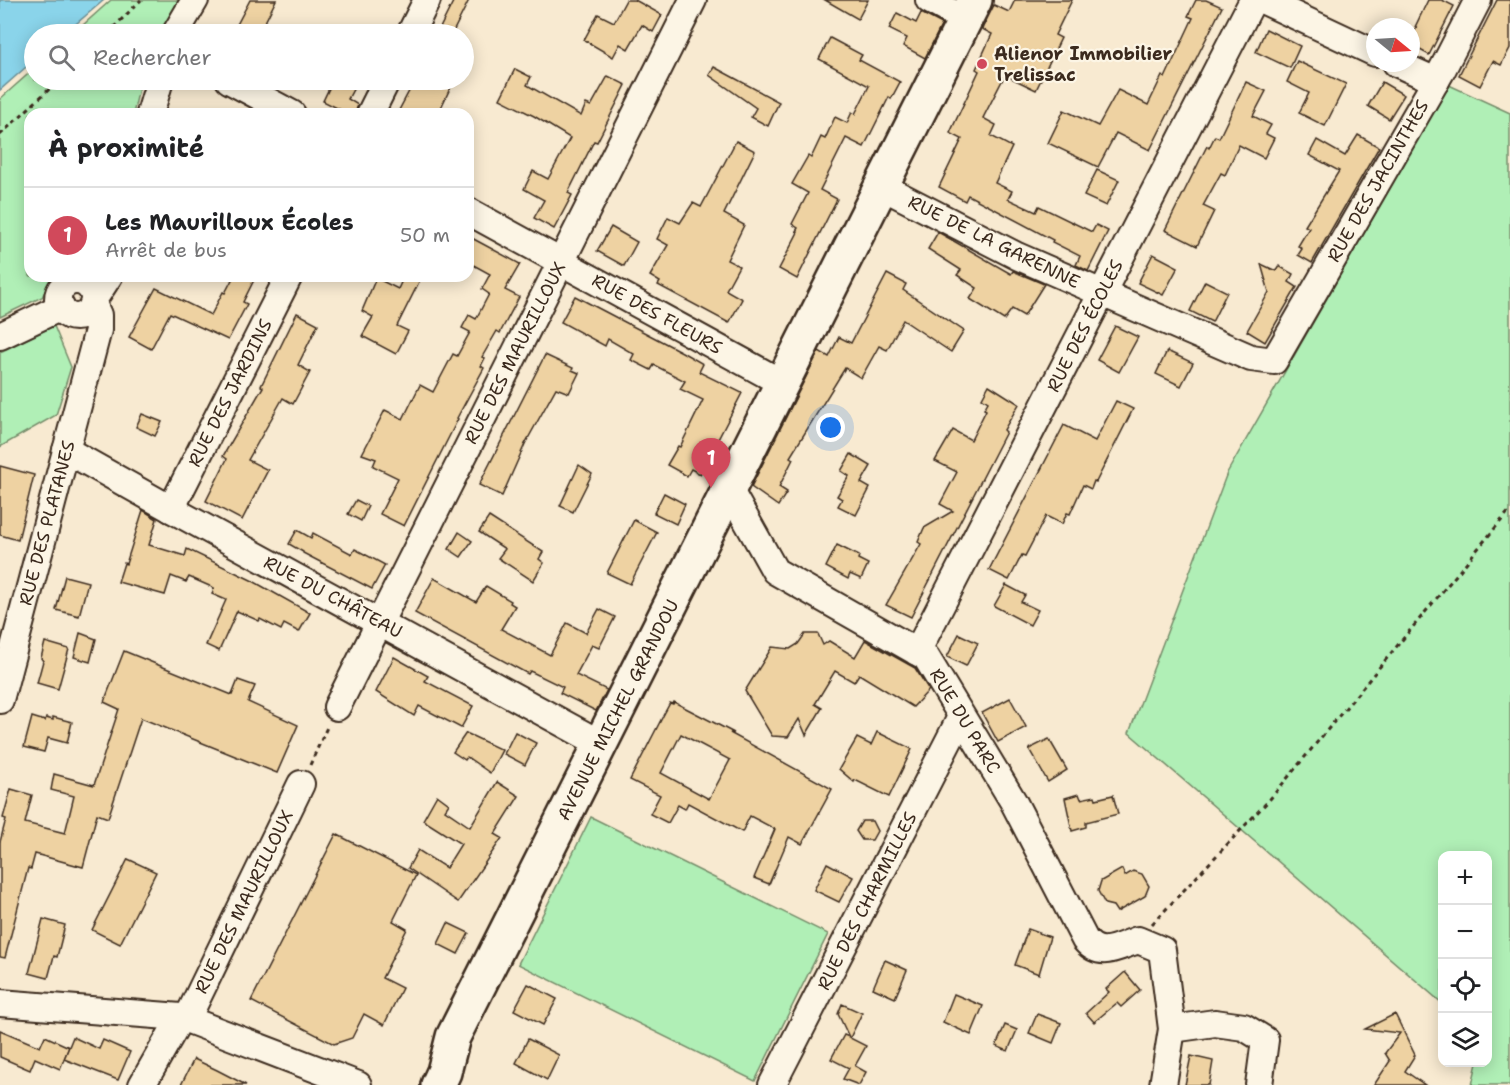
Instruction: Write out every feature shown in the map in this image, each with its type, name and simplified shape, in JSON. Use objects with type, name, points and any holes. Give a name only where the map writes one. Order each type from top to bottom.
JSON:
[{"type":"main road","name":"AVENUE MICHEL GRANDOU","points":[[438,1085],[453,1037],[970,10]]},
{"type":"main road","name":"AVENUE MICHEL GRANDOU","points":[[419,1085],[429,1064],[453,1037]]},
{"type":"street","points":[[181,24],[195,0]]},
{"type":"street","points":[[415,24],[427,0]]},
{"type":"street","name":"RUE DES MAURILLOUX","points":[[337,707],[693,0]]},
{"type":"street","points":[[929,0],[970,10]]},
{"type":"street","name":"RUE DES ÉCOLES","points":[[917,652],[1252,0]]},
{"type":"street","points":[[1262,0],[1366,49]]},
{"type":"street","name":"RUE DES JACINTHES","points":[[1274,361],[1436,81],[1478,0]]},
{"type":"street","points":[[1416,72],[1436,81]]},
{"type":"street","points":[[152,108],[157,90]]},
{"type":"street","points":[[247,90],[280,108]]},
{"type":"street","points":[[373,108],[382,90]]},
{"type":"street","name":"RUE DE LA GARENNE","points":[[881,186],[1017,256],[1101,294],[1251,358],[1274,361]]},
{"type":"street","name":"RUE DES FLEURS","points":[[474,214],[783,383]]},
{"type":"street","points":[[0,336],[84,297],[102,282]]},
{"type":"street","name":"RUE DES JARDINS","points":[[171,509],[285,282]]},
{"type":"street","name":"RUE DES PLATANES","points":[[0,700],[94,346],[84,325],[84,297]]},
{"type":"street","name":"RUE DU CHÂTEAU","points":[[66,450],[601,744]]},
{"type":"street","name":"RUE DU PARC","points":[[729,489],[775,571],[926,657],[1013,801],[1085,940],[1093,949],[1101,952],[1138,939]]},
{"type":"street","name":"RUE DES CHARMILLES","points":[[772,1085],[961,717]]},
{"type":"street","name":"RUE DES MAURILLOUX","points":[[142,1085],[184,1018],[300,784]]},
{"type":"street","points":[[1138,939],[1162,950],[1172,1029],[1163,1085]]},
{"type":"street","points":[[0,1003],[184,1018],[358,1085]]},
{"type":"street","points":[[1172,1029],[1215,1023],[1244,1027],[1265,1040],[1259,1085]]},
{"type":"path","points":[[117,24],[141,0]]},
{"type":"path","points":[[29,108],[48,90]]},
{"type":"path","points":[[0,135],[24,113]]},
{"type":"path","points":[[1138,939],[1270,799],[1510,510]]},
{"type":"path","points":[[300,784],[337,707]]},
{"type":"green space","points":[[111,0],[183,0],[168,24],[84,24]]},
{"type":"green space","points":[[24,78],[24,90],[139,90],[134,108],[24,108],[24,282],[50,282],[42,297],[0,317],[0,99]]},
{"type":"green space","points":[[1449,85],[1510,113],[1510,1085],[1472,1085],[1476,1067],[1492,1067],[1492,851],[1438,851],[1438,1000],[1129,733],[1227,473]]},
{"type":"green space","points":[[54,326],[71,367],[56,415],[0,447],[0,352]]},
{"type":"green space","points":[[591,817],[828,934],[755,1081],[518,964]]},
{"type":"water","points":[[0,0],[104,0],[76,24],[24,24],[24,69],[0,90]]},
{"type":"building","points":[[250,0],[276,0],[264,24],[237,24]]},
{"type":"building","points":[[454,0],[469,0],[457,24],[442,24]]},
{"type":"building","points":[[626,0],[635,0],[662,15],[653,32],[642,25],[628,49],[620,44],[613,57],[584,40],[598,14],[614,22]]},
{"type":"building","points":[[825,0],[868,0],[858,19]]},
{"type":"building","points":[[1015,0],[1072,0],[1055,35],[1061,38],[1036,90],[1005,75],[983,118],[996,125],[991,136],[1012,147],[995,183],[1012,191],[1008,199],[1036,212],[1039,206],[1092,232],[1096,225],[1108,231],[1088,271],[1076,265],[1080,256],[1052,242],[1053,240],[968,195],[965,201],[939,187],[962,139],[950,133],[979,71],[976,69],[992,34],[982,29],[994,5],[1009,12]]},
{"type":"building","points":[[1196,0],[1206,0],[1222,7],[1150,150],[1116,133],[1098,167],[1048,143],[1064,110],[1098,126],[1118,90],[1148,105],[1162,76],[1165,78],[1193,18],[1188,16]]},
{"type":"building","points":[[1428,0],[1442,0],[1454,6],[1429,55],[1420,50],[1419,18]]},
{"type":"building","points":[[1497,0],[1510,0],[1510,48],[1501,65],[1493,61],[1480,86],[1459,75]]},
{"type":"building","points":[[897,13],[916,23],[921,13],[942,24],[925,58],[903,46],[907,38],[889,29]]},
{"type":"building","points":[[1266,29],[1300,46],[1290,68],[1256,52]]},
{"type":"building","points":[[830,38],[862,55],[859,60],[900,82],[891,99],[889,97],[864,147],[846,138],[820,190],[837,199],[797,279],[779,269],[798,232],[796,231],[798,228],[792,224],[808,193],[792,184],[808,156],[811,158],[821,137],[825,139],[835,117],[847,123],[852,112],[855,114],[869,86],[819,59]]},
{"type":"building","points":[[1297,61],[1346,84],[1325,126],[1299,113],[1309,93],[1287,82]]},
{"type":"building","points":[[714,67],[779,102],[768,126],[751,117],[756,108],[709,75]]},
{"type":"building","points":[[515,69],[531,77],[527,85],[581,116],[586,104],[591,106],[608,76],[626,85],[568,193],[572,195],[554,229],[534,218],[544,200],[524,189],[533,171],[548,179],[570,138],[500,99]]},
{"type":"building","points":[[1246,82],[1266,91],[1253,116],[1271,125],[1266,134],[1274,138],[1264,158],[1239,145],[1225,175],[1221,173],[1203,206],[1214,211],[1197,246],[1165,230],[1207,146],[1209,148],[1215,136],[1219,138]]},
{"type":"building","points":[[1382,82],[1404,95],[1389,119],[1368,106]]},
{"type":"building","points":[[328,90],[353,90],[348,99],[358,105],[357,108],[337,108],[323,101]]},
{"type":"building","points":[[410,90],[449,90],[441,108],[400,108]]},
{"type":"building","points":[[1358,135],[1379,147],[1312,263],[1298,255],[1302,249],[1298,246],[1309,228],[1305,226],[1339,171],[1309,155],[1317,140],[1345,156]]},
{"type":"building","points":[[736,141],[755,151],[724,214],[744,225],[727,260],[739,266],[726,290],[742,299],[729,323],[658,285],[660,282],[650,276],[668,245],[657,239],[668,217],[680,223],[693,203],[701,207]]},
{"type":"building","points":[[1097,170],[1119,180],[1106,206],[1084,196]]},
{"type":"building","points":[[611,227],[637,242],[624,266],[597,251]]},
{"type":"building","points":[[938,232],[1011,274],[1013,271],[1044,284],[1024,316],[1012,309],[1004,320],[970,299],[977,288],[957,275],[961,270],[928,249]]},
{"type":"building","points":[[474,239],[520,264],[505,290],[519,297],[500,333],[497,331],[482,357],[485,358],[481,366],[484,368],[404,526],[380,514],[398,478],[373,466],[376,459],[362,454],[385,410],[403,419],[420,385],[433,392],[453,354],[457,356],[470,332],[462,328],[469,315],[476,319],[489,294],[482,289],[490,274],[474,265]]},
{"type":"building","points":[[1153,254],[1178,267],[1163,295],[1138,283]]},
{"type":"building","points":[[1261,264],[1276,271],[1279,266],[1293,274],[1289,282],[1297,287],[1265,342],[1247,331],[1269,292]]},
{"type":"building","points":[[887,274],[906,284],[903,290],[964,331],[951,352],[903,320],[887,350],[879,346],[861,378],[845,368],[790,457],[793,459],[779,487],[787,492],[778,506],[751,487],[819,351],[829,357],[839,337],[851,343]]},
{"type":"building","points":[[1205,281],[1227,292],[1212,322],[1190,311]]},
{"type":"building","points":[[231,282],[253,282],[243,302],[247,304],[228,340],[170,313],[151,349],[129,337],[156,288],[211,315],[223,292],[225,293]]},
{"type":"building","points":[[374,282],[384,282],[398,289],[401,282],[419,282],[397,326],[408,331],[396,354],[362,336],[373,317],[362,311]]},
{"type":"building","points":[[575,296],[703,364],[699,372],[742,393],[700,474],[691,469],[687,476],[667,465],[678,446],[680,447],[703,400],[680,389],[685,381],[654,365],[651,370],[631,360],[634,354],[608,339],[605,346],[561,322]]},
{"type":"building","points":[[297,313],[318,324],[298,365],[310,372],[293,404],[283,398],[248,460],[268,470],[242,520],[206,501],[227,459],[223,456],[263,387],[261,386]]},
{"type":"building","points":[[1115,326],[1138,337],[1119,372],[1097,360]]},
{"type":"building","points":[[1167,351],[1193,363],[1181,386],[1156,374]]},
{"type":"building","points":[[545,355],[579,373],[569,393],[556,388],[525,444],[502,496],[479,485]]},
{"type":"building","points":[[989,385],[1019,404],[911,617],[886,605],[921,544],[918,542],[924,528],[953,511],[940,504],[957,472],[935,461],[953,430],[971,440],[986,410],[984,409],[988,402],[982,398]]},
{"type":"building","points":[[1116,401],[1133,409],[1091,489],[1083,485],[1070,514],[1067,513],[1062,524],[1046,516],[1025,556],[1022,555],[1009,580],[989,570],[1064,425],[1095,441]]},
{"type":"building","points":[[142,414],[162,422],[155,436],[136,427]]},
{"type":"building","points":[[851,454],[871,466],[861,483],[870,488],[856,515],[838,506],[842,499],[837,496],[849,476],[841,471]]},
{"type":"building","points":[[579,465],[592,474],[573,512],[560,506]]},
{"type":"building","points":[[0,466],[34,475],[18,540],[0,535]]},
{"type":"building","points":[[664,493],[685,504],[676,524],[654,513]]},
{"type":"building","points":[[356,500],[368,506],[361,521],[348,514]]},
{"type":"building","points":[[143,510],[157,519],[149,545],[185,556],[187,549],[251,580],[310,613],[299,632],[284,624],[281,630],[237,611],[219,651],[206,645],[226,600],[212,594],[214,588],[189,577],[186,582],[171,576],[165,595],[118,582]]},
{"type":"building","points":[[489,517],[543,552],[539,559],[544,563],[533,581],[498,558],[505,549],[479,532]]},
{"type":"building","points":[[634,520],[657,532],[630,584],[607,573]]},
{"type":"building","points":[[297,530],[311,538],[313,533],[352,554],[355,549],[385,565],[372,589],[289,544]]},
{"type":"building","points":[[459,532],[472,541],[461,557],[449,549]]},
{"type":"building","points":[[837,545],[859,556],[858,559],[868,564],[861,579],[850,574],[848,579],[826,567]]},
{"type":"building","points":[[65,576],[88,582],[79,616],[56,610]]},
{"type":"building","points":[[434,578],[476,602],[486,586],[511,601],[510,603],[515,606],[501,629],[550,655],[567,623],[586,633],[599,609],[615,617],[599,648],[592,645],[576,675],[607,690],[596,711],[560,693],[563,687],[530,671],[528,674],[415,613]]},
{"type":"building","points":[[1006,585],[1025,595],[1021,602],[1038,610],[1030,625],[994,606]]},
{"type":"building","points":[[80,633],[96,639],[90,662],[74,657]]},
{"type":"building","points":[[805,634],[818,634],[823,645],[829,641],[855,657],[865,640],[915,668],[929,690],[913,707],[859,674],[854,682],[835,671],[815,704],[822,708],[806,735],[799,719],[788,737],[772,736],[745,691],[772,647],[790,649],[798,644]]},
{"type":"building","points":[[959,634],[978,643],[966,666],[947,657]]},
{"type":"building","points":[[45,642],[69,649],[58,689],[37,683]]},
{"type":"building","points":[[124,651],[232,695],[238,680],[255,686],[248,702],[298,725],[277,773],[141,718],[108,818],[97,814],[83,867],[35,854],[31,869],[28,868],[5,958],[0,957],[0,842],[6,819],[3,818],[11,789],[32,795],[25,823],[65,833],[74,796],[51,790],[54,774],[94,785],[119,709],[104,702]]},
{"type":"building","points":[[394,657],[428,676],[425,681],[473,706],[461,728],[419,706],[414,716],[376,692]]},
{"type":"building","points":[[1010,698],[1026,727],[998,742],[982,713]]},
{"type":"building","points":[[674,702],[734,733],[730,733],[832,789],[802,844],[789,837],[769,884],[754,878],[775,829],[750,816],[742,832],[688,803],[685,809],[678,805],[668,823],[650,814],[660,795],[630,780],[670,703]],"holes":[[[681,734],[730,760],[709,799],[661,773]]]},
{"type":"building","points":[[32,717],[45,721],[46,718],[53,720],[53,717],[72,722],[67,743],[48,738],[44,752],[24,747]]},
{"type":"building","points":[[515,732],[536,743],[525,765],[504,754]]},
{"type":"building","points":[[877,732],[912,749],[889,797],[855,780],[854,782],[839,769],[857,738],[871,745]]},
{"type":"building","points":[[466,733],[502,750],[490,773],[467,757],[465,760],[453,752]]},
{"type":"building","points":[[1049,739],[1067,770],[1048,782],[1029,749]]},
{"type":"building","points":[[497,782],[519,796],[495,834],[502,838],[458,902],[408,868],[418,850],[446,868],[461,844],[423,820],[437,795],[449,804],[445,810],[470,827]]},
{"type":"building","points":[[1079,794],[1081,799],[1095,796],[1096,799],[1113,795],[1118,814],[1086,822],[1086,827],[1072,831],[1065,798]]},
{"type":"building","points":[[862,821],[872,821],[877,831],[872,840],[862,840],[856,831]]},
{"type":"building","points":[[336,834],[416,875],[393,921],[407,929],[382,978],[402,988],[384,1025],[364,1014],[352,1038],[334,1044],[251,1001]]},
{"type":"building","points":[[128,859],[156,872],[120,944],[92,930]]},
{"type":"building","points":[[827,863],[853,877],[839,902],[814,890]]},
{"type":"building","points":[[1122,869],[1125,876],[1133,871],[1142,874],[1149,886],[1145,896],[1117,912],[1113,906],[1105,904],[1098,891],[1101,881]]},
{"type":"building","points":[[43,919],[65,925],[57,957],[54,956],[48,978],[29,973]]},
{"type":"building","points":[[448,923],[469,933],[458,954],[438,944]]},
{"type":"building","points":[[1028,929],[1050,937],[1039,974],[1015,965]]},
{"type":"building","points":[[885,960],[907,970],[895,998],[873,988]]},
{"type":"building","points":[[1125,972],[1140,990],[1121,1007],[1117,1003],[1094,1022],[1086,1013],[1109,992],[1106,989]]},
{"type":"building","points":[[528,984],[557,999],[543,1025],[514,1010]]},
{"type":"building","points":[[954,994],[983,1006],[971,1035],[943,1022]]},
{"type":"building","points":[[842,1004],[862,1013],[850,1038],[866,1046],[855,1066],[866,1072],[859,1085],[843,1079],[849,1068],[831,1059],[844,1035],[849,1037],[838,1014]]},
{"type":"building","points":[[1037,1014],[1061,1023],[1053,1043],[1029,1033]]},
{"type":"building","points":[[1395,1014],[1415,1055],[1405,1071],[1425,1085],[1374,1085],[1390,1061],[1385,1053],[1400,1033],[1365,1029]]},
{"type":"building","points":[[1005,1025],[1017,1030],[1008,1051],[996,1046]]},
{"type":"building","points":[[0,1030],[40,1047],[45,1036],[69,1047],[60,1069],[35,1058],[30,1070],[0,1057]]},
{"type":"building","points":[[73,1037],[99,1049],[103,1040],[130,1052],[118,1080],[64,1059]]},
{"type":"building","points":[[528,1039],[559,1055],[547,1080],[516,1063]]},
{"type":"building","points":[[1191,1056],[1213,1061],[1209,1085],[1185,1085]]},
{"type":"building","points":[[194,1059],[217,1070],[246,1085],[181,1085]]},
{"type":"place","name":"Alienor Immobilier Trelissac","points":[[982,64]]},
{"type":"place","name":"Les Maurilloux Écoles","points":[[711,488]]}]
